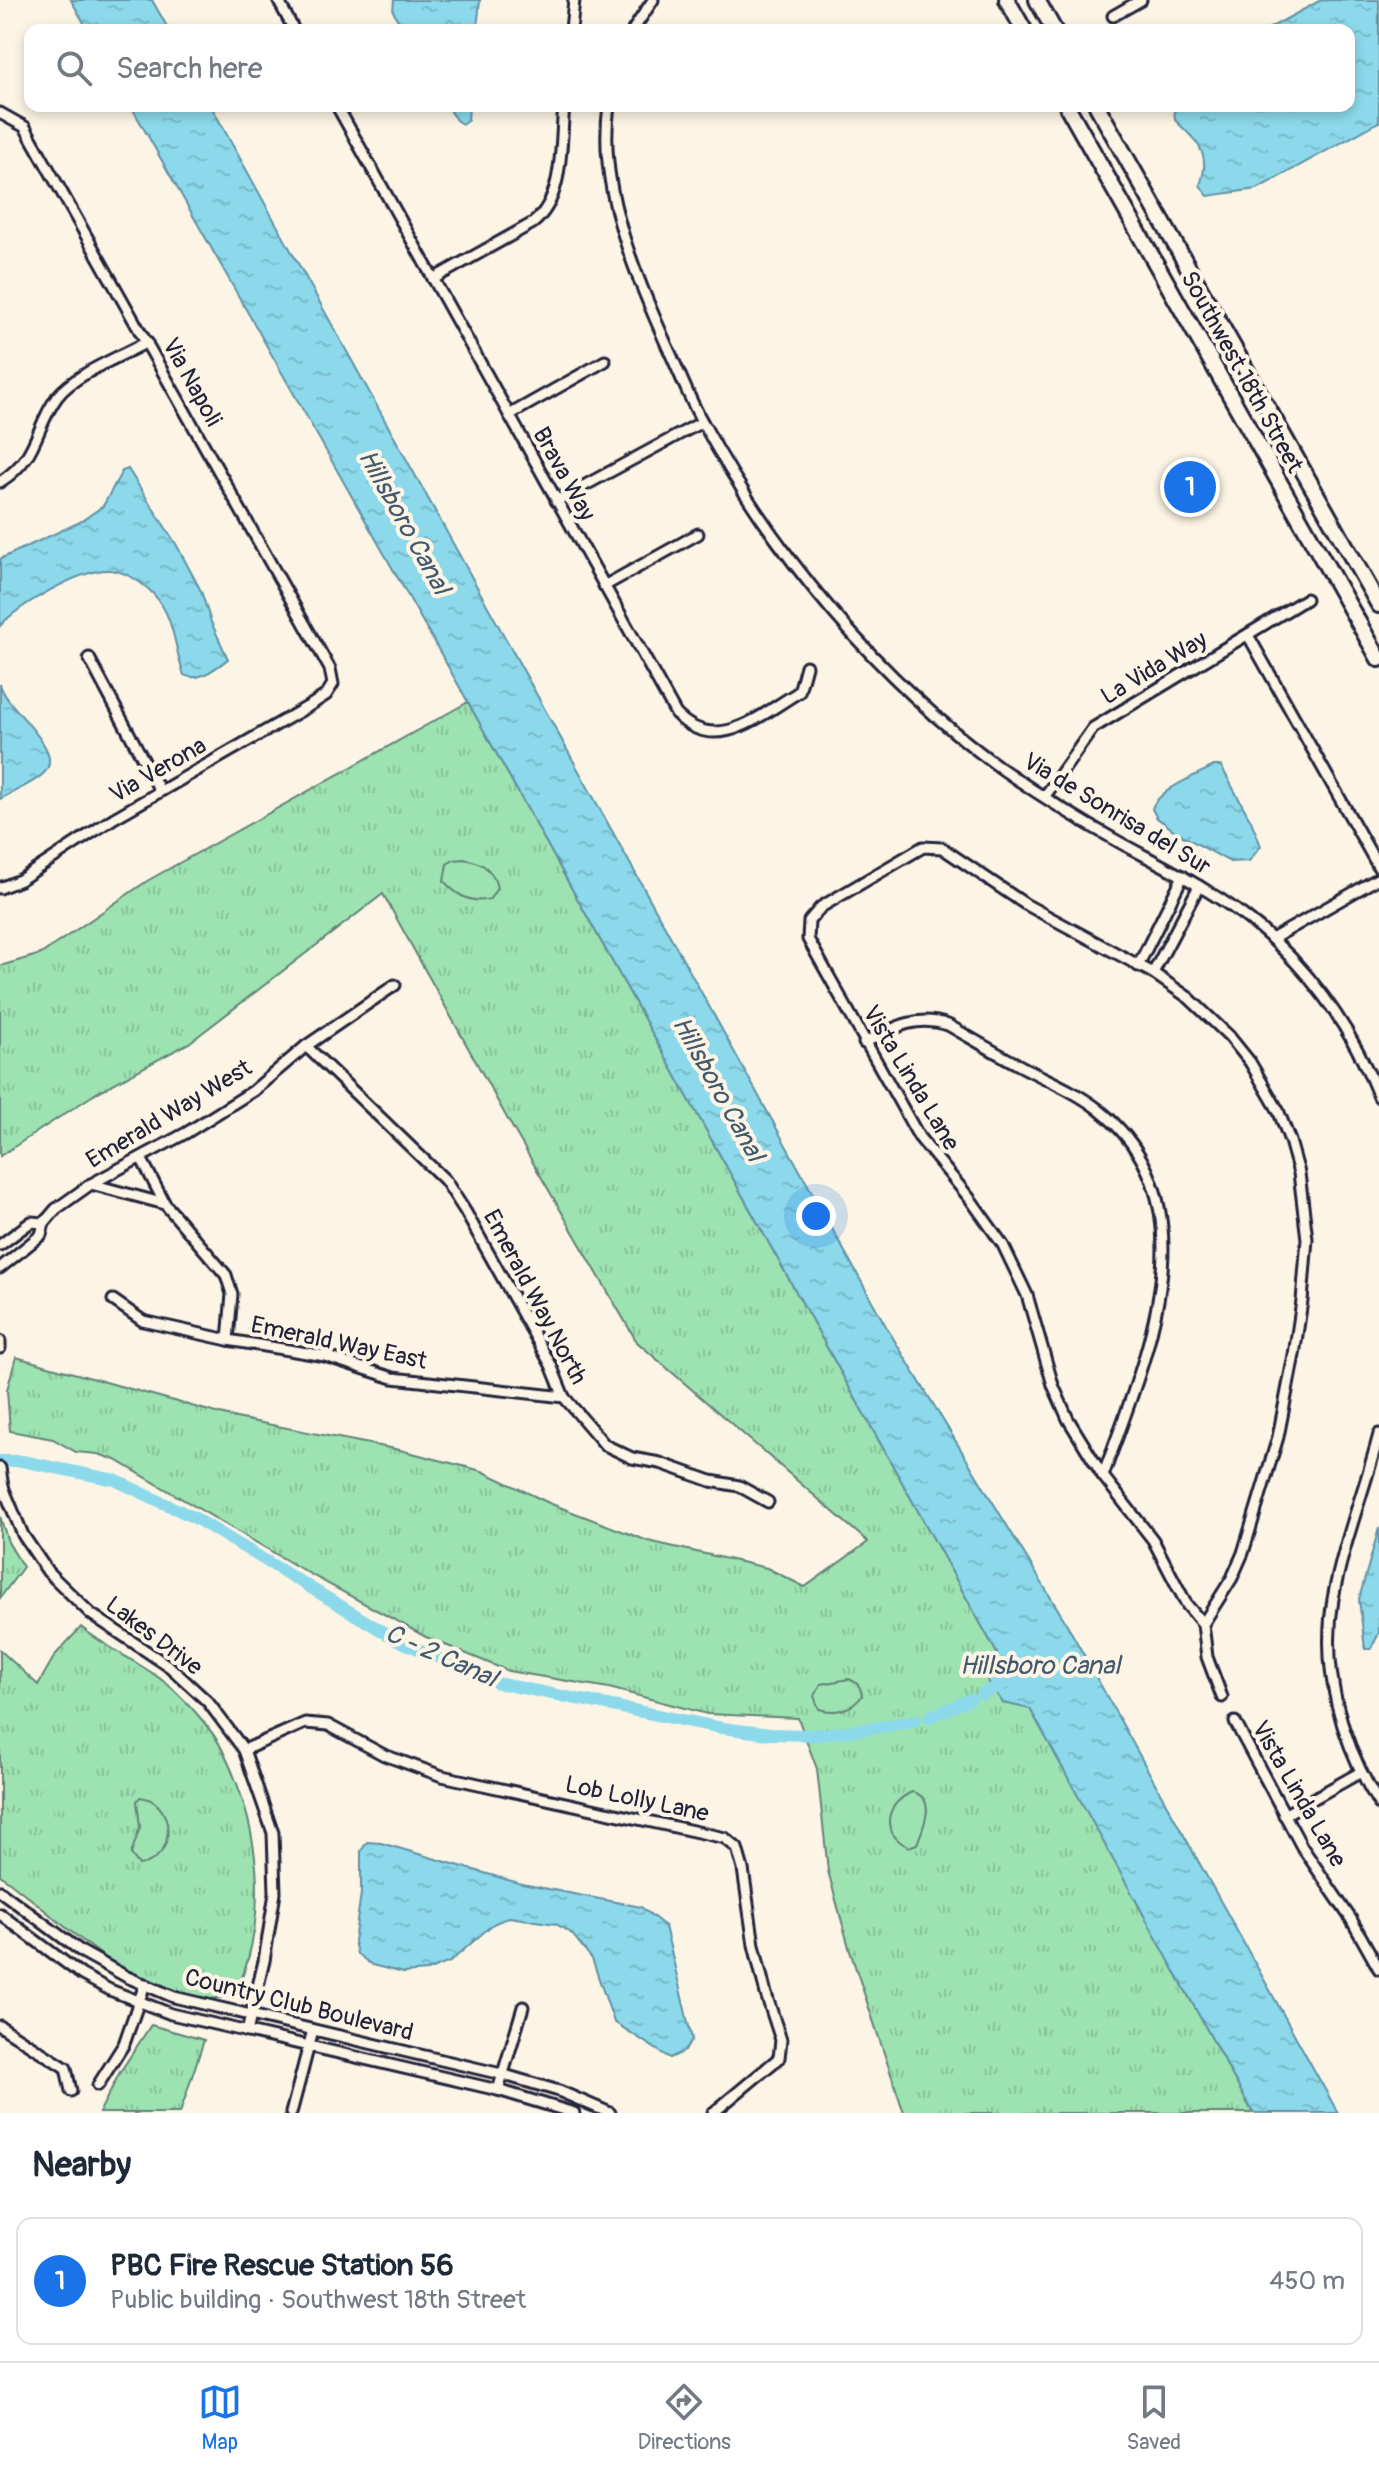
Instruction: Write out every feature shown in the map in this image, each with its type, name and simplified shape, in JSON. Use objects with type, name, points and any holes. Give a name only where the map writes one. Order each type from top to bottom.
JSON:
[{"type":"main road","points":[[1007,0],[1021,24]]},
{"type":"main road","points":[[1037,0],[1051,24]]},
{"type":"main road","name":"Southwest 18th Street","points":[[1070,112],[1379,659]]},
{"type":"main road","name":"Southwest 18th Street","points":[[1100,112],[1379,605]]},
{"type":"street","points":[[278,0],[291,24]]},
{"type":"street","points":[[572,24],[574,0]]},
{"type":"street","points":[[637,24],[653,0]]},
{"type":"street","points":[[1113,16],[1141,0]]},
{"type":"street","name":"Brava Way","points":[[340,112],[671,707],[682,721],[698,730],[715,733],[742,727],[799,692],[806,666]]},
{"type":"street","points":[[433,279],[533,223],[546,210],[556,184],[563,112]]},
{"type":"street","name":"Via de Sonrisa del Sur","points":[[609,112],[607,157],[611,185],[653,313],[702,422],[766,524],[803,575],[885,667],[952,729],[1002,768],[1074,817],[1199,886],[1245,916],[1272,939],[1330,1005],[1361,1055],[1379,1097]]},
{"type":"street","name":"Via Napoli","points":[[0,113],[25,127],[330,669],[333,684]]},
{"type":"street","points":[[0,482],[27,459],[59,395],[74,382],[147,342]]},
{"type":"street","points":[[509,415],[605,361]]},
{"type":"street","points":[[556,501],[702,422]]},
{"type":"street","points":[[604,586],[698,534]]},
{"type":"street","name":"La Vida Way","points":[[1045,796],[1093,728],[1306,599]]},
{"type":"street","points":[[1248,635],[1379,868]]},
{"type":"street","points":[[89,658],[160,791]]},
{"type":"street","name":"Via Verona","points":[[0,888],[20,880],[160,791],[309,706],[326,695],[333,684]]},
{"type":"street","name":"Vista Linda Lane","points":[[1203,1624],[1232,1578],[1243,1553],[1278,1437],[1302,1301],[1307,1250],[1305,1206],[1290,1141],[1278,1110],[1250,1062],[1206,1012],[1153,973],[1025,904],[942,848],[923,847],[821,907],[809,921],[807,930],[811,947],[919,1137],[1003,1245],[1027,1295],[1058,1396],[1078,1438],[1153,1540],[1187,1605],[1203,1624],[1207,1657],[1222,1697]]},
{"type":"street","points":[[1138,966],[1183,876]]},
{"type":"street","points":[[1272,939],[1379,878]]},
{"type":"street","points":[[1153,973],[1199,886]]},
{"type":"street","name":"Emerald Way West","points":[[0,1268],[41,1235],[44,1223],[56,1209],[91,1184],[253,1091],[306,1046],[395,985]]},
{"type":"street","points":[[864,1043],[906,1022],[923,1020],[948,1025],[1095,1107],[1127,1136],[1139,1154],[1158,1197],[1163,1229],[1163,1262],[1147,1350],[1103,1476]]},
{"type":"street","name":"Emerald Way North","points":[[306,1046],[445,1180],[551,1365],[564,1397],[605,1445],[632,1458],[739,1486],[768,1502]]},
{"type":"street","points":[[141,1158],[165,1204],[226,1275],[232,1294],[228,1340]]},
{"type":"street","points":[[91,1184],[165,1204]]},
{"type":"street","name":"Emerald Way West","points":[[0,1245],[31,1222],[44,1223]]},
{"type":"street","name":"Emerald Way East","points":[[113,1300],[143,1321],[228,1340],[325,1356],[393,1378],[564,1397]]},
{"type":"street","points":[[0,1341],[0,1348]]},
{"type":"street","points":[[1379,1434],[1339,1569],[1330,1632],[1335,1696],[1342,1727],[1379,1804]]},
{"type":"street","name":"Lakes Drive","points":[[0,1468],[3,1487],[23,1535],[48,1572],[91,1614],[170,1667],[208,1702],[244,1750],[273,1833],[275,1893],[264,1961],[247,2032]]},
{"type":"street","name":"Vista Linda Lane","points":[[1235,1722],[1284,1815],[1314,1866],[1351,1919],[1379,1969]]},
{"type":"street","name":"Lob Lolly Lane","points":[[244,1750],[305,1723],[328,1725],[384,1755],[442,1776],[725,1838],[737,1848],[743,1869],[754,1945],[781,2040],[779,2058],[713,2113]]},
{"type":"street","points":[[1284,1815],[1361,1772]]},
{"type":"street","name":"Country Club Boulevard","points":[[0,1891],[82,1952],[188,2002],[501,2074],[559,2091],[610,2113]]},
{"type":"street","name":"Country Club Boulevard","points":[[0,1914],[82,1975],[139,2003],[171,2014],[498,2090],[574,2113]]},
{"type":"street","points":[[98,2085],[124,2044],[145,1984]]},
{"type":"street","points":[[498,2090],[523,2007]]},
{"type":"street","points":[[0,2026],[66,2068],[71,2091]]},
{"type":"street","points":[[291,2113],[313,2030]]},
{"type":"green space","points":[[468,702],[997,1653],[988,1681],[1003,1703],[1030,1708],[1253,2113],[904,2113],[850,1951],[828,1871],[817,1769],[798,1718],[707,1714],[609,1688],[508,1671],[426,1637],[308,1573],[116,1460],[76,1452],[53,1439],[10,1431],[7,1390],[16,1357],[231,1417],[400,1450],[482,1471],[549,1503],[648,1541],[767,1568],[805,1587],[868,1542],[637,1342],[507,1118],[383,894],[189,1043],[98,1092],[0,1156],[0,966],[41,954],[147,881]]},
{"type":"green space","points":[[464,859],[481,864],[490,871],[497,888],[490,899],[464,897],[444,881],[447,864]]},
{"type":"green space","points":[[0,1516],[8,1542],[23,1567],[0,1598]]},
{"type":"green space","points":[[81,1627],[154,1674],[182,1697],[213,1735],[235,1778],[252,1840],[257,1902],[254,1934],[235,1995],[198,1999],[170,1992],[143,1980],[93,1949],[0,1875],[0,1650],[38,1685],[55,1655]]},
{"type":"green space","points":[[849,1679],[861,1690],[862,1696],[858,1701],[843,1710],[819,1709],[814,1696],[821,1684]]},
{"type":"green space","points":[[912,1792],[925,1800],[927,1807],[917,1844],[909,1847],[893,1834],[889,1819],[896,1804]]},
{"type":"green space","points":[[140,1797],[160,1808],[168,1830],[161,1852],[139,1865],[131,1854],[140,1827],[137,1801]]},
{"type":"green space","points":[[151,2025],[204,2040],[180,2113],[99,2113],[120,2072]]},
{"type":"water","points":[[71,0],[152,0],[166,24],[85,24]]},
{"type":"water","points":[[394,0],[480,0],[478,24],[400,24],[393,11]]},
{"type":"water","points":[[1321,0],[1379,0],[1379,122],[1257,189],[1208,196],[1200,185],[1204,164],[1200,148],[1175,120],[1174,112],[1355,112],[1355,24],[1277,24]]},
{"type":"water","name":"Hillsboro Canal","points":[[134,112],[214,112],[887,1328],[1065,1621],[1338,2113],[1253,2113],[1030,1709],[1003,1703],[988,1681],[997,1653],[459,686]]},
{"type":"water","points":[[451,112],[469,112],[468,120],[462,124]]},
{"type":"water","points":[[128,469],[176,544],[201,591],[228,659],[201,676],[184,675],[171,624],[155,596],[134,578],[110,570],[68,581],[36,599],[0,626],[0,559],[80,522],[103,506],[122,471]]},
{"type":"water","points":[[0,684],[42,741],[49,764],[40,777],[0,799]]},
{"type":"water","points":[[1214,766],[1221,766],[1261,846],[1249,861],[1230,862],[1179,834],[1157,818],[1152,809],[1155,802],[1169,790]]},
{"type":"water","points":[[1379,1528],[1379,1633],[1371,1649],[1365,1649],[1359,1599]]},
{"type":"water","points":[[367,1842],[381,1843],[522,1884],[641,1907],[665,1926],[692,2039],[685,2051],[670,2058],[614,2022],[592,1959],[572,1934],[556,1924],[509,1917],[493,1924],[450,1962],[427,1971],[403,1973],[372,1965],[357,1954],[354,1941],[361,1894],[361,1851]]},
{"type":"waterway","name":"C - 2 Canal","points":[[0,1461],[22,1461],[115,1480],[195,1518],[397,1640],[497,1683],[722,1728],[770,1734],[814,1735],[916,1720]]},
{"type":"waterway","points":[[982,1694],[1007,1682]]},
{"type":"waterway","name":"C - 2 Canal","points":[[929,1717],[971,1699]]},
{"type":"place","name":"PBC Fire Rescue Station 56","points":[[1190,487]]}]
